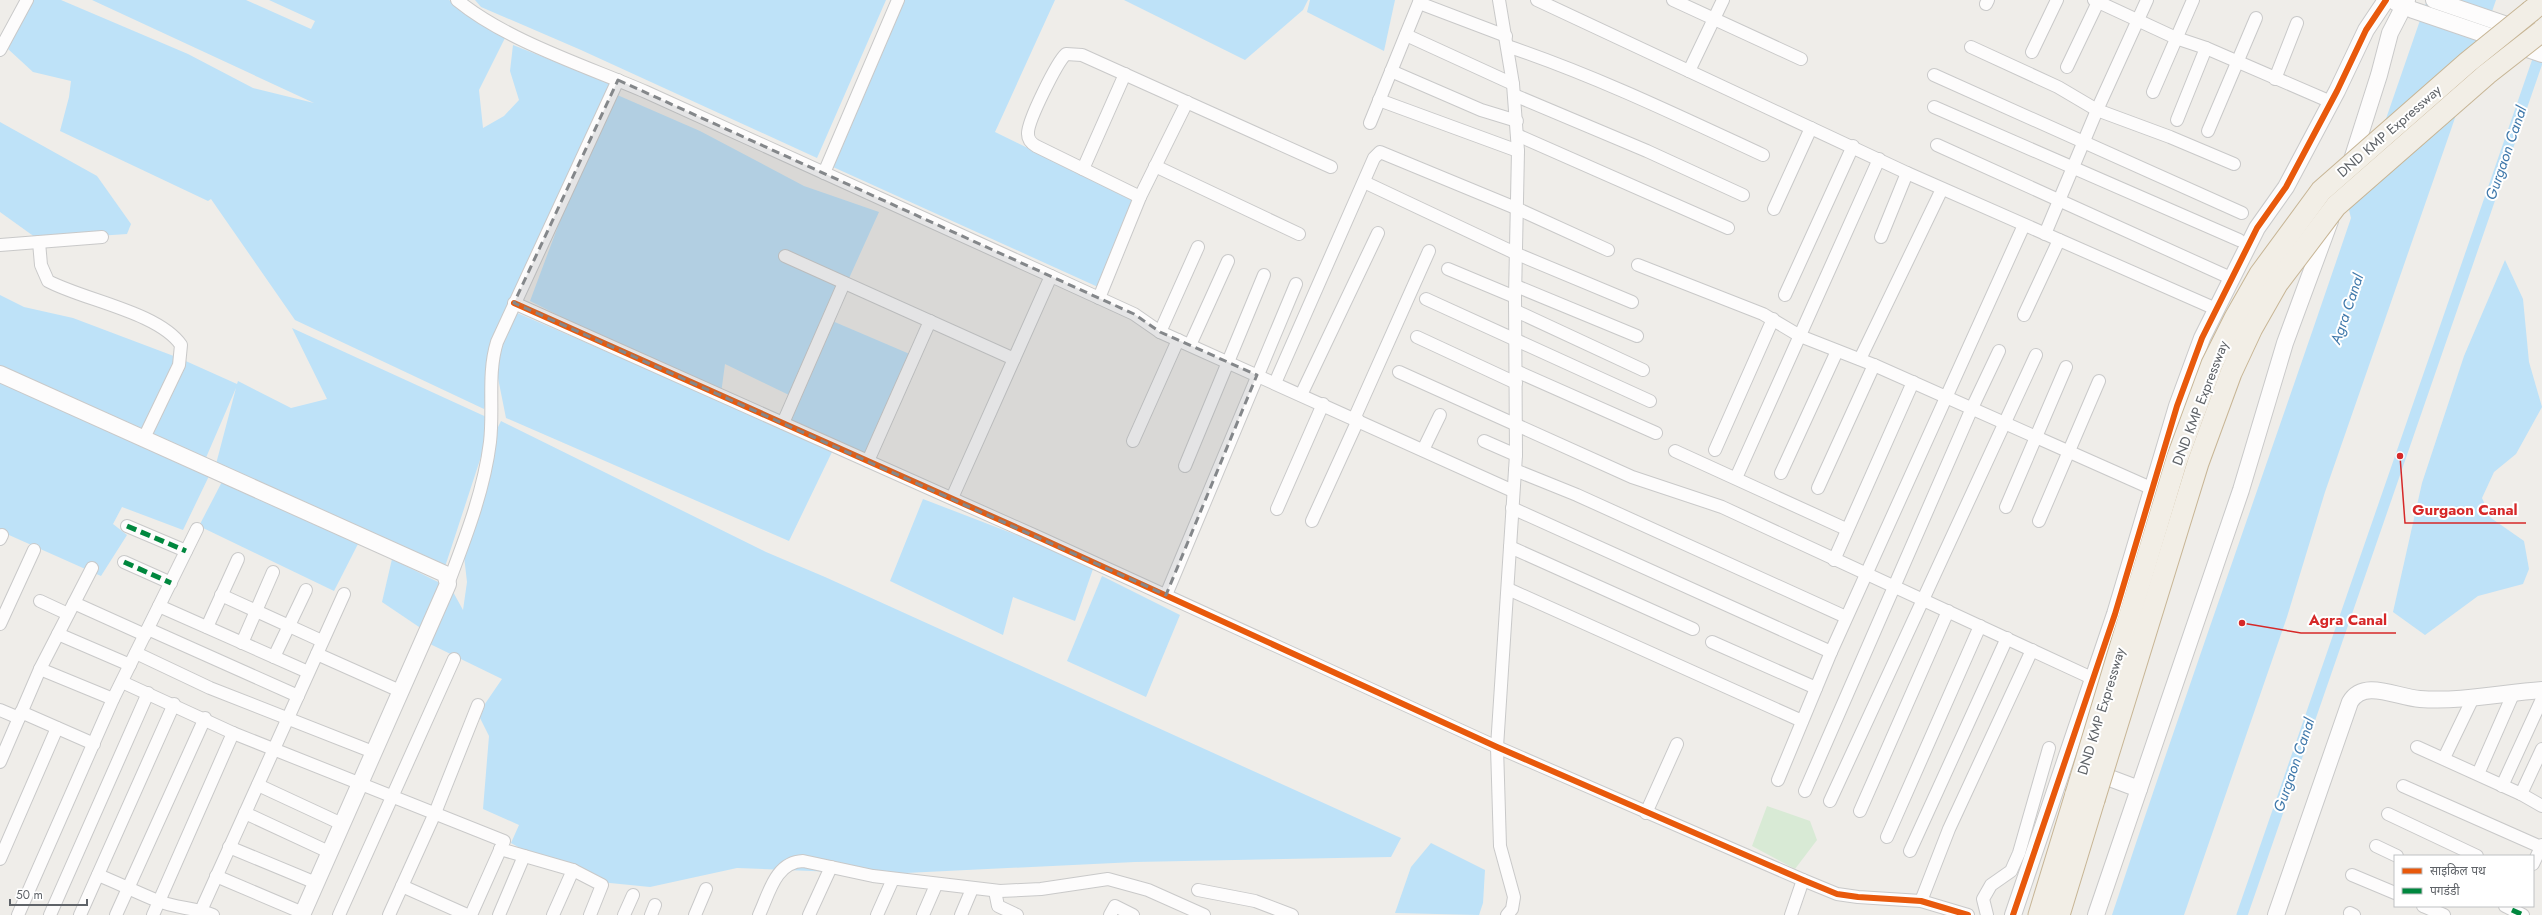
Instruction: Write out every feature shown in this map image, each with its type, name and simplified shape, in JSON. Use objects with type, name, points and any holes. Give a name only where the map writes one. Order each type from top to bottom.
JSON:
[{"type":"highway","name":"DND KMP Expressway","points":[[2059,915],[2085,797],[2177,459],[2212,364],[2235,318],[2260,274],[2321,191],[2468,62],[2542,2]]},
{"type":"highway","name":"DND KMP Expressway","points":[[2039,915],[2085,797],[2198,464],[2231,373],[2252,328],[2277,284],[2336,206],[2487,74],[2542,31]]},
{"type":"street","points":[[0,50],[27,0]]},
{"type":"street","points":[[457,0],[468,9],[539,47],[618,80],[1051,276],[1134,314],[1160,332],[1257,374],[1513,491]]},
{"type":"street","points":[[824,173],[898,0]]},
{"type":"street","points":[[1499,0],[1514,89],[1518,151],[1516,454],[1497,747],[1500,846],[1514,897],[1512,909],[1507,915]]},
{"type":"street","points":[[1537,0],[1942,189],[2216,309]]},
{"type":"street","points":[[1673,0],[1801,58]]},
{"type":"street","points":[[1689,71],[1723,0]]},
{"type":"street","points":[[2032,52],[2057,0]]},
{"type":"street","points":[[2045,234],[2097,110],[2147,0]]},
{"type":"street","points":[[2153,92],[2193,0]]},
{"type":"street","points":[[2013,915],[2094,679],[2177,406],[2202,338],[2257,228],[2286,187],[2331,102],[2366,30],[2386,0]]},
{"type":"street","points":[[2434,0],[2542,37]]},
{"type":"street","points":[[1370,123],[1419,1],[1545,59],[1666,109],[1763,155]]},
{"type":"street","points":[[2067,67],[2097,1],[2176,38],[2206,48],[2331,102]]},
{"type":"street","points":[[2096,915],[2241,490],[2285,343],[2362,133],[2390,33],[2404,4],[2542,54]]},
{"type":"street","points":[[2208,131],[2236,62],[2256,18]]},
{"type":"street","points":[[2275,79],[2297,23]]},
{"type":"street","points":[[1406,35],[1514,89],[1743,195]]},
{"type":"street","points":[[1971,47],[2058,87],[2097,110],[2170,137],[2234,164]]},
{"type":"street","points":[[2177,120],[2206,48]]},
{"type":"street","points":[[1140,197],[1031,143],[1028,134],[1031,120],[1057,66],[1066,54],[1082,55],[1331,167]]},
{"type":"street","points":[[1391,71],[1481,110],[1517,121]]},
{"type":"street","points":[[1084,169],[1125,74]]},
{"type":"street","points":[[1934,75],[2085,141],[2242,213]]},
{"type":"street","points":[[216,876],[302,914],[448,584],[486,468],[490,441],[492,357],[514,303],[558,212],[618,80]]},
{"type":"street","points":[[1379,100],[1518,151]]},
{"type":"street","points":[[1099,298],[1140,197],[1187,102]]},
{"type":"street","points":[[1934,107],[2239,240]]},
{"type":"street","points":[[1774,209],[1811,128]]},
{"type":"street","points":[[1517,135],[1728,228]]},
{"type":"street","points":[[1937,145],[2224,275]]},
{"type":"street","points":[[1785,295],[1852,146]]},
{"type":"street","points":[[1275,383],[1374,158],[1380,152],[1518,209],[1608,250]]},
{"type":"street","points":[[1736,478],[1879,159]]},
{"type":"street","points":[[1155,166],[1299,234]]},
{"type":"street","points":[[1881,237],[1907,173]]},
{"type":"street","points":[[1364,182],[1517,254],[1632,302]]},
{"type":"street","points":[[1860,359],[1942,189]]},
{"type":"street","points":[[1778,780],[1830,652],[2024,225]]},
{"type":"street","points":[[1301,394],[1378,233]]},
{"type":"street","points":[[0,245],[102,237]]},
{"type":"street","points":[[2024,315],[2059,240]]},
{"type":"street","points":[[39,242],[41,265],[48,281],[116,306],[168,331],[181,345],[179,366],[144,438]]},
{"type":"street","points":[[1160,332],[1198,247]]},
{"type":"street","points":[[1312,521],[1429,251]]},
{"type":"street","points":[[785,256],[1014,359]]},
{"type":"street","points":[[1190,345],[1228,261]]},
{"type":"street","points":[[1638,265],[1690,286],[1716,294],[1773,319],[1800,336],[1874,365],[2153,489]]},
{"type":"street","points":[[1448,269],[1637,336]]},
{"type":"street","points":[[1185,466],[1264,275]]},
{"type":"street","points":[[952,498],[1051,276]]},
{"type":"street","points":[[783,423],[844,283]]},
{"type":"street","points":[[1166,595],[1257,374],[1296,284]]},
{"type":"street","points":[[1426,299],[1516,342],[1650,400]]},
{"type":"street","points":[[514,303],[868,460],[1497,747],[1803,880],[1837,894],[1921,901],[1968,915]]},
{"type":"street","points":[[1516,310],[1643,370]]},
{"type":"street","points":[[1715,450],[1773,319]]},
{"type":"street","points":[[868,460],[930,321]]},
{"type":"street","points":[[1417,337],[1656,433]]},
{"type":"street","points":[[1133,441],[1178,340]]},
{"type":"street","points":[[1781,473],[1837,351]]},
{"type":"street","points":[[1805,791],[1972,408],[2000,351]]},
{"type":"street","points":[[1830,802],[2036,355]]},
{"type":"street","points":[[1818,488],[1874,365]]},
{"type":"street","points":[[2006,507],[2035,436],[2066,367]]},
{"type":"street","points":[[1399,372],[1632,477],[1670,491],[1682,493],[1722,507],[2094,679]]},
{"type":"street","points":[[0,374],[445,574],[448,584]]},
{"type":"street","points":[[2039,521],[2067,452],[2099,381]]},
{"type":"street","points":[[1834,560],[1846,529],[1913,382]]},
{"type":"street","points":[[1277,509],[1323,404]]},
{"type":"street","points":[[1423,450],[1440,415]]},
{"type":"street","points":[[1484,441],[1516,454]]},
{"type":"street","points":[[1675,451],[1846,529]]},
{"type":"street","points":[[1515,470],[1559,487],[1846,617]]},
{"type":"street","points":[[1512,508],[1830,652]]},
{"type":"street","points":[[127,526],[186,551]]},
{"type":"street","points":[[18,915],[113,699],[197,529]]},
{"type":"street","points":[[1510,548],[1693,629]]},
{"type":"street","points":[[0,624],[34,550]]},
{"type":"street","points":[[207,627],[238,559]]},
{"type":"street","points":[[124,562],[171,583]]},
{"type":"street","points":[[0,762],[40,669],[92,568]]},
{"type":"street","points":[[242,643],[273,572]]},
{"type":"street","points":[[1508,589],[1709,680],[1802,720]]},
{"type":"street","points":[[274,657],[306,590]]},
{"type":"street","points":[[200,912],[344,594]]},
{"type":"street","points":[[221,595],[322,641]]},
{"type":"street","points":[[40,601],[71,608],[146,632],[298,696]]},
{"type":"street","points":[[159,606],[308,672]]},
{"type":"street","points":[[1860,811],[1948,611]]},
{"type":"street","points":[[1887,837],[1980,626]]},
{"type":"street","points":[[58,634],[130,665]]},
{"type":"street","points":[[1910,851],[2007,638]]},
{"type":"street","points":[[1712,642],[1816,688]]},
{"type":"street","points":[[1921,901],[1949,829],[2032,650]]},
{"type":"street","points":[[136,653],[210,688],[288,717],[373,752]]},
{"type":"street","points":[[317,654],[400,691]]},
{"type":"street","points":[[339,915],[454,659]]},
{"type":"street","points":[[40,669],[113,699]]},
{"type":"street","points":[[122,682],[205,718],[233,733],[274,748],[504,841],[471,915]]},
{"type":"street","points":[[2276,915],[2350,702],[2355,693],[2364,690],[2419,699],[2473,698],[2514,692],[2542,690]]},
{"type":"street","points":[[2478,774],[2514,692]]},
{"type":"street","points":[[50,915],[148,693]]},
{"type":"street","points":[[2444,758],[2473,698]]},
{"type":"street","points":[[2502,786],[2542,699]]},
{"type":"street","points":[[80,915],[174,704]]},
{"type":"street","points":[[389,915],[435,813],[478,705]]},
{"type":"street","points":[[0,710],[57,728],[94,744]]},
{"type":"street","points":[[116,915],[205,718]]},
{"type":"street","points":[[0,859],[57,728]]},
{"type":"street","points":[[153,915],[233,733]]},
{"type":"street","points":[[1646,813],[1677,744]]},
{"type":"street","points":[[2417,747],[2521,794],[2542,806]]},
{"type":"street","points":[[1986,915],[1983,899],[1990,885],[2011,870],[2019,853],[2049,748]]},
{"type":"street","points":[[2521,794],[2542,749]]},
{"type":"street","points":[[2065,761],[2139,789]]},
{"type":"street","points":[[258,784],[342,824]]},
{"type":"street","points":[[2403,786],[2542,846],[2534,862]]},
{"type":"street","points":[[245,813],[329,852]]},
{"type":"street","points":[[2388,814],[2475,855]]},
{"type":"street","points":[[2376,846],[2395,855]]},
{"type":"street","points":[[230,847],[316,883]]},
{"type":"street","points":[[500,849],[573,870],[602,885],[590,915]]},
{"type":"street","points":[[499,915],[524,856]]},
{"type":"street","points":[[759,915],[774,882],[785,866],[794,861],[803,861],[893,879],[995,891],[1041,889],[1108,879],[1127,883],[1184,911],[1204,915]]},
{"type":"street","points":[[808,915],[831,867]]},
{"type":"street","points":[[553,915],[573,870]]},
{"type":"street","points":[[2352,874],[2394,893]]},
{"type":"street","points":[[98,875],[129,886],[159,901],[213,915]]},
{"type":"street","points":[[877,915],[893,879]]},
{"type":"street","points":[[1791,915],[1803,880]]},
{"type":"street","points":[[923,915],[936,885]]},
{"type":"street","points":[[402,886],[467,915]]},
{"type":"street","points":[[695,915],[706,889]]},
{"type":"street","points":[[961,915],[972,889]]},
{"type":"street","points":[[1198,890],[1255,901],[1292,915]]},
{"type":"street","points":[[995,891],[996,910],[1017,915]]},
{"type":"street","points":[[624,915],[633,895]]},
{"type":"street","points":[[1110,915],[1115,906],[1133,915]]},
{"type":"street","points":[[2426,907],[2444,915]]},
{"type":"highlighted area","points":[[618,80],[1134,314],[1160,332],[1257,375],[1166,595],[514,303]]},
{"type":"green space","points":[[1767,806],[1810,821],[1817,840],[1795,869],[1752,846]]},
{"type":"water","points":[[25,0],[61,0],[188,54],[253,88],[314,103],[92,0],[246,0],[311,29],[315,21],[269,0],[449,0],[506,36],[479,90],[483,128],[504,116],[519,100],[510,71],[513,45],[612,84],[515,312],[675,381],[607,340],[530,301],[570,194],[615,94],[700,131],[804,186],[879,212],[841,296],[789,395],[725,364],[720,401],[832,452],[789,541],[506,418],[496,368],[484,409],[295,320],[211,199],[208,201],[60,131],[69,97],[71,81],[33,72],[8,49]]},
{"type":"water","points":[[475,0],[886,0],[817,158],[581,50],[481,7]]},
{"type":"water","points":[[904,0],[1055,0],[995,132],[1140,203],[1098,287],[833,167]]},
{"type":"water","points":[[1124,0],[1308,0],[1303,10],[1245,60]]},
{"type":"water","points":[[1310,0],[1395,0],[1384,51],[1307,12]]},
{"type":"water","points":[[2427,0],[2496,0],[2325,492],[2287,617],[2184,915],[2112,915],[2351,218],[2349,210],[2365,167],[2369,168]]},
{"type":"water","points":[[0,122],[97,176],[131,224],[127,234],[39,240],[0,212]]},
{"type":"water","points":[[2505,260],[2523,299],[2529,362],[2542,407],[2516,454],[2494,472],[2482,498],[2491,518],[2524,541],[2529,569],[2523,584],[2478,596],[2425,635],[2393,612],[2422,483],[2464,356]]},
{"type":"water","points":[[0,295],[24,307],[73,318],[179,358],[237,384],[238,381],[291,408],[327,399],[292,328],[493,420],[441,579],[216,464],[236,388],[205,460],[0,369]]},
{"type":"water","points":[[830,320],[912,355],[864,455],[786,419]]},
{"type":"water","points":[[0,382],[209,476],[183,530],[122,507],[113,524],[127,535],[101,576],[0,531]]},
{"type":"water","points":[[501,421],[766,552],[825,577],[1401,838],[1391,857],[1135,862],[885,874],[737,868],[650,887],[600,882],[537,858],[511,843],[519,825],[483,809],[489,736],[478,714],[502,679],[430,644],[452,590],[463,610],[467,582],[464,556],[493,437]]},
{"type":"water","points":[[225,476],[359,542],[334,591],[199,526]]},
{"type":"water","points":[[923,499],[1035,542],[1093,569],[1075,621],[1013,597],[1003,635],[890,581]]},
{"type":"water","points":[[392,559],[442,584],[425,631],[382,602]]},
{"type":"water","points":[[1102,576],[1180,615],[1146,697],[1067,661]]},
{"type":"water","points":[[1431,843],[1485,870],[1483,903],[1479,915],[1395,913],[1411,867]]},
{"type":"waterway","name":"Gurgaon Canal","points":[[2242,915],[2542,48]]},
{"type":"marked path","points":[[127,526],[186,551]]},
{"type":"marked path","points":[[124,562],[171,583]]},
{"type":"marked path","points":[[2512,910],[2523,915]]},
{"type":"cycle path","points":[[2013,915],[2115,614],[2177,406],[2202,338],[2257,228],[2286,187],[2337,91],[2366,30],[2386,0]]},
{"type":"cycle path","points":[[514,303],[1038,537],[1497,747],[1803,880],[1837,894],[1858,897],[1921,901],[1968,915]]},
{"type":"place","name":"Gurgaon Canal","points":[[2400,456]]},
{"type":"place","name":"Agra Canal","points":[[2242,623]]}]
